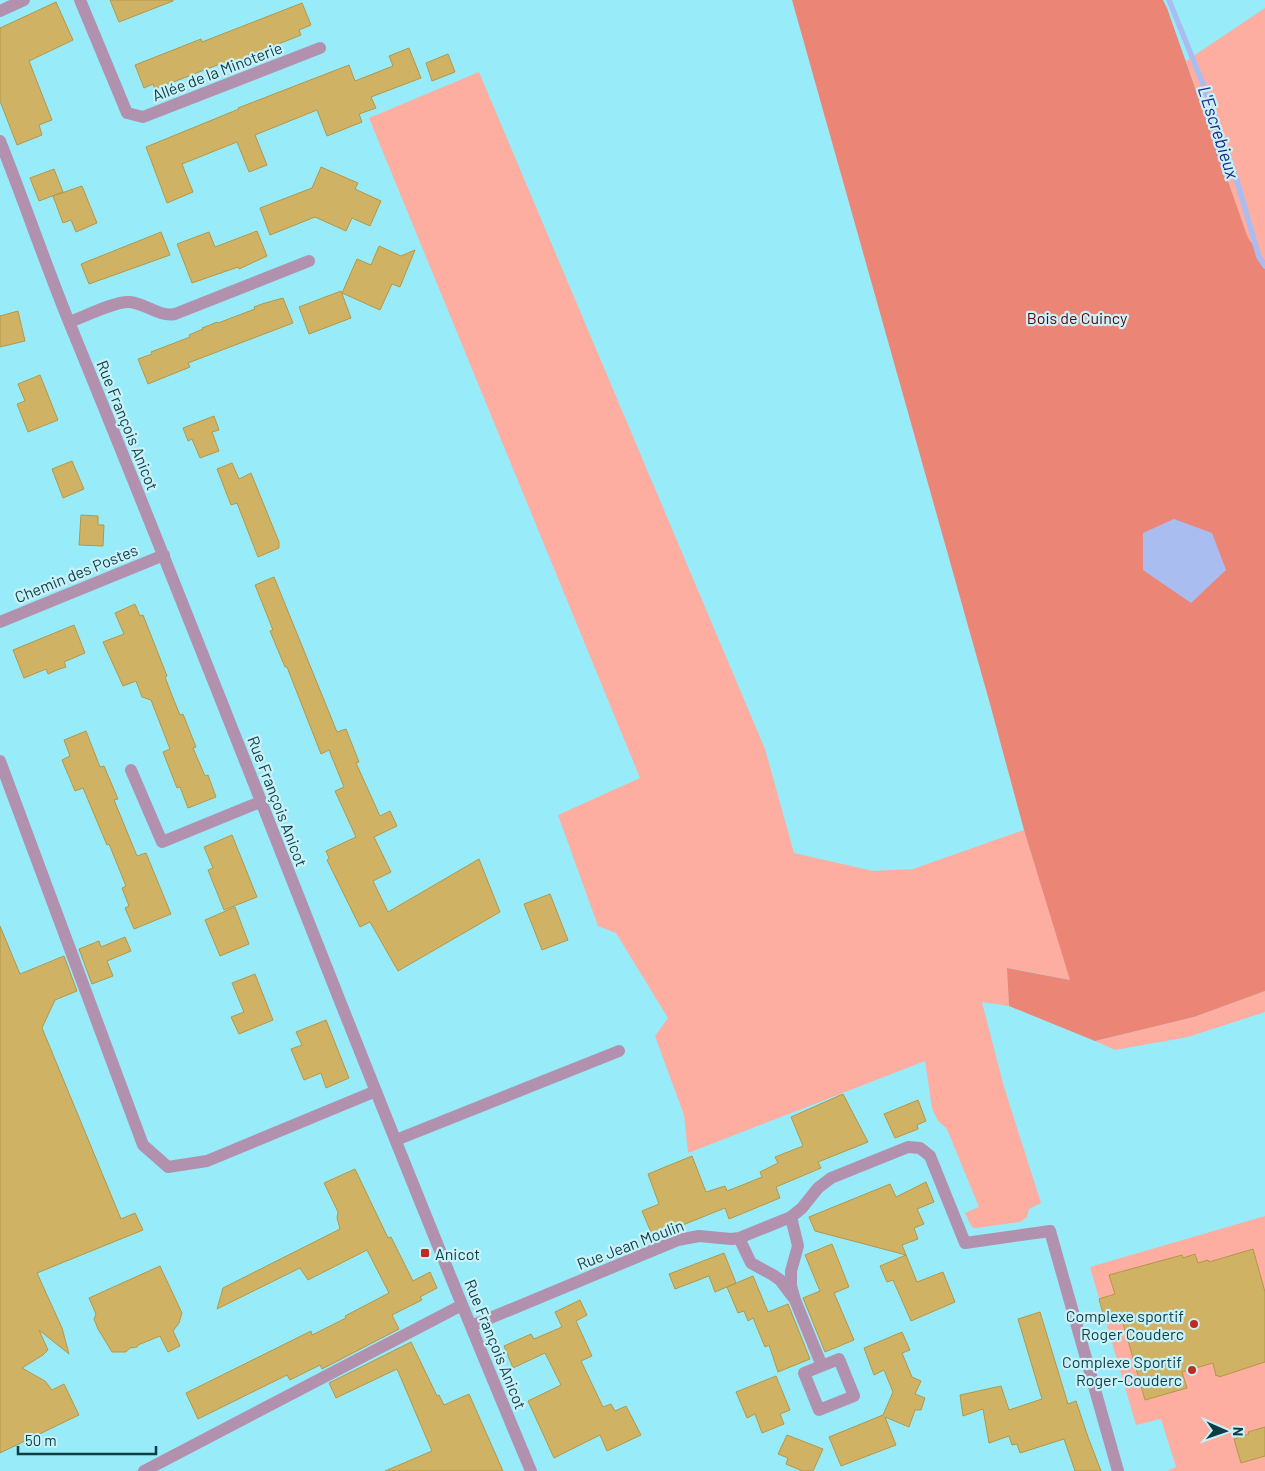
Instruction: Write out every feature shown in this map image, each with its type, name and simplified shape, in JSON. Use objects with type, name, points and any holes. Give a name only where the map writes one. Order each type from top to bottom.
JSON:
[{"type":"street","points":[[0,10],[24,0]]},
{"type":"street","name":"Allée de la Minoterie","points":[[80,0],[127,112],[143,117],[320,48]]},
{"type":"street","name":"Rue François Anicot","points":[[0,141],[69,322],[164,555],[260,802],[470,1326],[531,1471]]},
{"type":"street","points":[[69,322],[126,302],[140,304],[159,313],[175,314],[309,261]]},
{"type":"street","name":"Chemin des Postes","points":[[0,622],[164,555]]},
{"type":"street","points":[[0,761],[143,1145],[168,1167],[207,1161],[376,1091]]},
{"type":"street","points":[[131,770],[162,842],[260,802]]},
{"type":"street","points":[[396,1140],[619,1051]]},
{"type":"street","name":"Rue Jean Moulin","points":[[470,1326],[678,1240],[699,1236],[731,1240],[739,1238],[791,1217],[823,1183],[891,1154],[914,1147],[925,1151],[930,1156],[965,1243],[1050,1231],[1118,1471]]},
{"type":"street","points":[[791,1217],[798,1246],[790,1279],[795,1300],[822,1366]]},
{"type":"street","points":[[739,1238],[750,1263],[780,1280],[795,1300]]},
{"type":"street","points":[[144,1471],[462,1305]]},
{"type":"shaded area","points":[[1265,8],[1265,261],[1248,239],[1186,61]]},
{"type":"shaded area","points":[[479,72],[765,749],[794,853],[873,871],[913,869],[1024,830],[1071,980],[1008,968],[1009,1006],[982,1002],[1004,1087],[1041,1203],[1029,1209],[1027,1217],[1020,1222],[976,1228],[973,1228],[970,1224],[965,1213],[979,1207],[947,1129],[938,1121],[932,1108],[925,1061],[688,1153],[684,1115],[655,1036],[668,1018],[616,933],[598,926],[558,815],[640,778],[369,118]]},
{"type":"shaded area","points":[[1265,991],[1265,1012],[1188,1037],[1115,1050],[1095,1041],[1194,1017]]},
{"type":"shaded area","name":"Complexe Sportif Roger-Couderc","points":[[1265,1216],[1265,1471],[1167,1471],[1176,1467],[1161,1419],[1136,1425],[1090,1267]]},
{"type":"green space","name":"Bois de Cuincy","points":[[792,0],[1163,0],[1167,8],[1248,238],[1265,261],[1265,991],[1194,1017],[1095,1041],[1009,1006],[1007,968],[1070,980],[1024,830]]},
{"type":"water","points":[[1174,519],[1212,533],[1226,570],[1191,603],[1143,570],[1143,533]]},
{"type":"building","points":[[110,0],[173,0],[173,1],[119,22]]},
{"type":"building","points":[[56,2],[73,40],[29,61],[52,120],[39,125],[42,135],[17,145],[0,101],[0,28]]},
{"type":"building","points":[[302,3],[311,25],[299,30],[301,35],[221,67],[220,64],[155,89],[153,84],[144,88],[135,65],[201,39],[202,42]]},
{"type":"building","points":[[409,48],[421,78],[371,97],[376,108],[359,114],[362,122],[327,136],[317,110],[255,135],[267,165],[249,172],[237,142],[182,164],[193,192],[167,203],[146,147],[238,108],[349,65],[355,81],[393,66],[389,56]]},
{"type":"building","points":[[448,54],[455,72],[432,81],[426,63]]},
{"type":"building","points":[[321,167],[358,183],[355,189],[381,201],[370,226],[352,218],[346,231],[315,217],[270,235],[260,208],[312,188]]},
{"type":"building","points":[[54,169],[63,192],[39,201],[30,178]]},
{"type":"building","points":[[82,186],[97,223],[76,232],[71,220],[63,223],[53,196]]},
{"type":"building","points":[[257,231],[267,256],[239,269],[238,267],[192,283],[177,244],[209,232],[215,247]]},
{"type":"building","points":[[161,232],[170,255],[89,284],[81,264]]},
{"type":"building","points":[[379,246],[401,256],[415,250],[400,287],[392,284],[380,310],[342,293],[357,259],[371,265]]},
{"type":"building","points":[[341,291],[351,318],[309,334],[299,307]]},
{"type":"building","points":[[283,298],[293,323],[188,363],[190,367],[148,384],[138,359],[190,337],[189,335],[202,328],[255,309],[254,307],[262,304]]},
{"type":"building","points":[[18,311],[25,341],[0,347],[0,316]]},
{"type":"building","points":[[40,375],[58,420],[28,432],[17,404],[25,401],[18,384]]},
{"type":"building","points":[[214,416],[219,430],[212,432],[219,451],[200,458],[192,439],[188,441],[183,428]]},
{"type":"building","points":[[72,461],[84,489],[63,498],[52,469]]},
{"type":"building","points":[[232,463],[239,479],[251,473],[279,542],[279,548],[258,557],[237,503],[231,505],[217,469]]},
{"type":"building","points":[[81,515],[98,516],[98,525],[104,525],[103,546],[79,545]]},
{"type":"building","points":[[274,577],[337,732],[346,729],[359,762],[356,763],[380,816],[390,811],[397,826],[374,837],[391,872],[373,881],[388,912],[479,859],[500,912],[398,971],[370,922],[360,927],[327,860],[329,858],[326,851],[356,837],[335,791],[344,787],[329,750],[321,754],[287,667],[285,667],[270,631],[273,630],[255,585]]},
{"type":"building","points":[[135,604],[140,616],[143,615],[167,676],[165,677],[173,698],[180,715],[183,714],[196,747],[193,748],[205,776],[208,775],[216,797],[188,808],[180,787],[177,788],[163,752],[170,749],[151,700],[142,697],[136,681],[123,686],[103,642],[124,634],[115,613]]},
{"type":"building","points":[[74,625],[85,653],[64,662],[66,667],[48,674],[46,669],[24,678],[13,650]]},
{"type":"building","points":[[86,731],[100,767],[104,766],[118,799],[114,800],[137,856],[146,853],[171,914],[134,929],[125,908],[129,906],[122,888],[126,886],[109,844],[107,845],[83,788],[75,791],[62,760],[70,756],[64,740]]},
{"type":"building","points":[[232,835],[257,897],[224,910],[208,870],[213,868],[204,847]]},
{"type":"building","points":[[550,894],[568,940],[542,950],[524,904]]},
{"type":"building","points":[[235,907],[249,944],[220,956],[205,920]]},
{"type":"building","points":[[0,926],[20,974],[64,956],[77,991],[55,1000],[42,1028],[121,1219],[135,1213],[143,1230],[37,1273],[62,1328],[69,1354],[39,1330],[48,1350],[22,1368],[45,1381],[52,1390],[64,1384],[79,1415],[0,1453]]},
{"type":"building","points":[[125,937],[131,951],[107,961],[113,976],[92,984],[79,949],[99,941],[101,947]]},
{"type":"building","points":[[255,974],[273,1020],[239,1034],[231,1017],[244,1012],[232,983]]},
{"type":"building","points":[[326,1020],[349,1078],[326,1088],[321,1073],[304,1080],[291,1049],[302,1045],[296,1032]]},
{"type":"building","points":[[843,1094],[868,1142],[818,1162],[821,1168],[776,1187],[780,1198],[729,1219],[725,1208],[653,1237],[642,1211],[659,1204],[648,1174],[692,1156],[706,1192],[725,1186],[727,1191],[745,1184],[762,1177],[760,1172],[778,1163],[775,1157],[803,1146],[791,1117]]},
{"type":"building","points":[[918,1100],[926,1121],[917,1125],[918,1129],[895,1138],[884,1114]]},
{"type":"building","points":[[355,1169],[388,1238],[391,1237],[413,1281],[430,1272],[437,1288],[420,1297],[422,1300],[392,1315],[399,1329],[322,1369],[320,1365],[290,1380],[287,1375],[198,1419],[186,1393],[311,1331],[312,1335],[389,1293],[367,1250],[308,1280],[300,1268],[217,1309],[223,1288],[340,1229],[337,1218],[338,1212],[324,1183]]},
{"type":"building","points":[[926,1182],[934,1202],[917,1209],[924,1224],[914,1228],[918,1239],[902,1245],[906,1255],[815,1231],[809,1217],[890,1184],[896,1197]]},
{"type":"building","points":[[832,1244],[849,1287],[834,1293],[854,1340],[825,1352],[803,1298],[820,1291],[805,1255]]},
{"type":"building","name":"Complexe sportif Roger Couderc","points":[[1253,1249],[1265,1292],[1265,1362],[1219,1377],[1218,1375],[1216,1376],[1213,1363],[1182,1372],[1187,1388],[1145,1400],[1121,1316],[1105,1321],[1099,1299],[1115,1294],[1109,1275],[1182,1255],[1183,1258],[1195,1254],[1198,1263],[1208,1260],[1209,1262]]},
{"type":"building","points":[[724,1253],[736,1283],[715,1292],[709,1276],[675,1289],[669,1274]]},
{"type":"building","points":[[906,1255],[917,1282],[943,1272],[955,1302],[911,1321],[893,1280],[887,1282],[880,1266]]},
{"type":"building","points":[[160,1266],[182,1313],[179,1323],[173,1331],[180,1346],[168,1352],[160,1336],[137,1347],[130,1348],[126,1352],[112,1352],[98,1329],[94,1319],[96,1314],[89,1298]]},
{"type":"building","points":[[753,1276],[768,1312],[788,1304],[810,1359],[778,1372],[769,1345],[765,1347],[753,1318],[748,1321],[744,1311],[738,1313],[727,1287]]},
{"type":"building","points":[[580,1300],[587,1315],[576,1321],[592,1356],[581,1361],[603,1407],[611,1404],[615,1411],[626,1406],[641,1435],[607,1451],[600,1435],[554,1458],[528,1401],[561,1385],[545,1353],[513,1368],[504,1346],[531,1334],[534,1339],[562,1327],[555,1312]]},
{"type":"building","points":[[1040,1312],[1068,1404],[1076,1401],[1101,1471],[1075,1471],[1064,1439],[1020,1453],[1017,1444],[1012,1445],[1009,1436],[989,1443],[983,1409],[963,1416],[960,1395],[1001,1386],[1009,1410],[1042,1399],[1018,1319]]},
{"type":"building","points":[[902,1332],[910,1350],[902,1353],[912,1377],[921,1381],[915,1394],[925,1398],[921,1410],[915,1410],[909,1427],[885,1417],[896,1445],[841,1466],[829,1437],[883,1415],[893,1392],[884,1370],[874,1375],[864,1348]]},
{"type":"building","points":[[411,1342],[437,1396],[439,1395],[444,1405],[469,1394],[503,1471],[385,1471],[432,1451],[397,1369],[336,1398],[329,1383]]},
{"type":"building","points":[[776,1376],[790,1410],[780,1414],[784,1424],[762,1433],[755,1414],[747,1418],[736,1392]]},
{"type":"building","points":[[1265,1427],[1265,1456],[1241,1463],[1234,1439]]},
{"type":"building","points":[[787,1435],[823,1449],[813,1471],[802,1471],[786,1464],[788,1458],[778,1454]]},
{"type":"waterway","name":"L'Escrebieux","points":[[1169,0],[1203,84],[1237,181],[1259,257],[1265,266]]},
{"type":"place","name":"Anicot","points":[[425,1253]]},
{"type":"place","name":"Complexe sportif Roger Couderc","points":[[1194,1324]]},
{"type":"place","name":"Complexe Sportif Roger-Couderc","points":[[1192,1370]]}]
